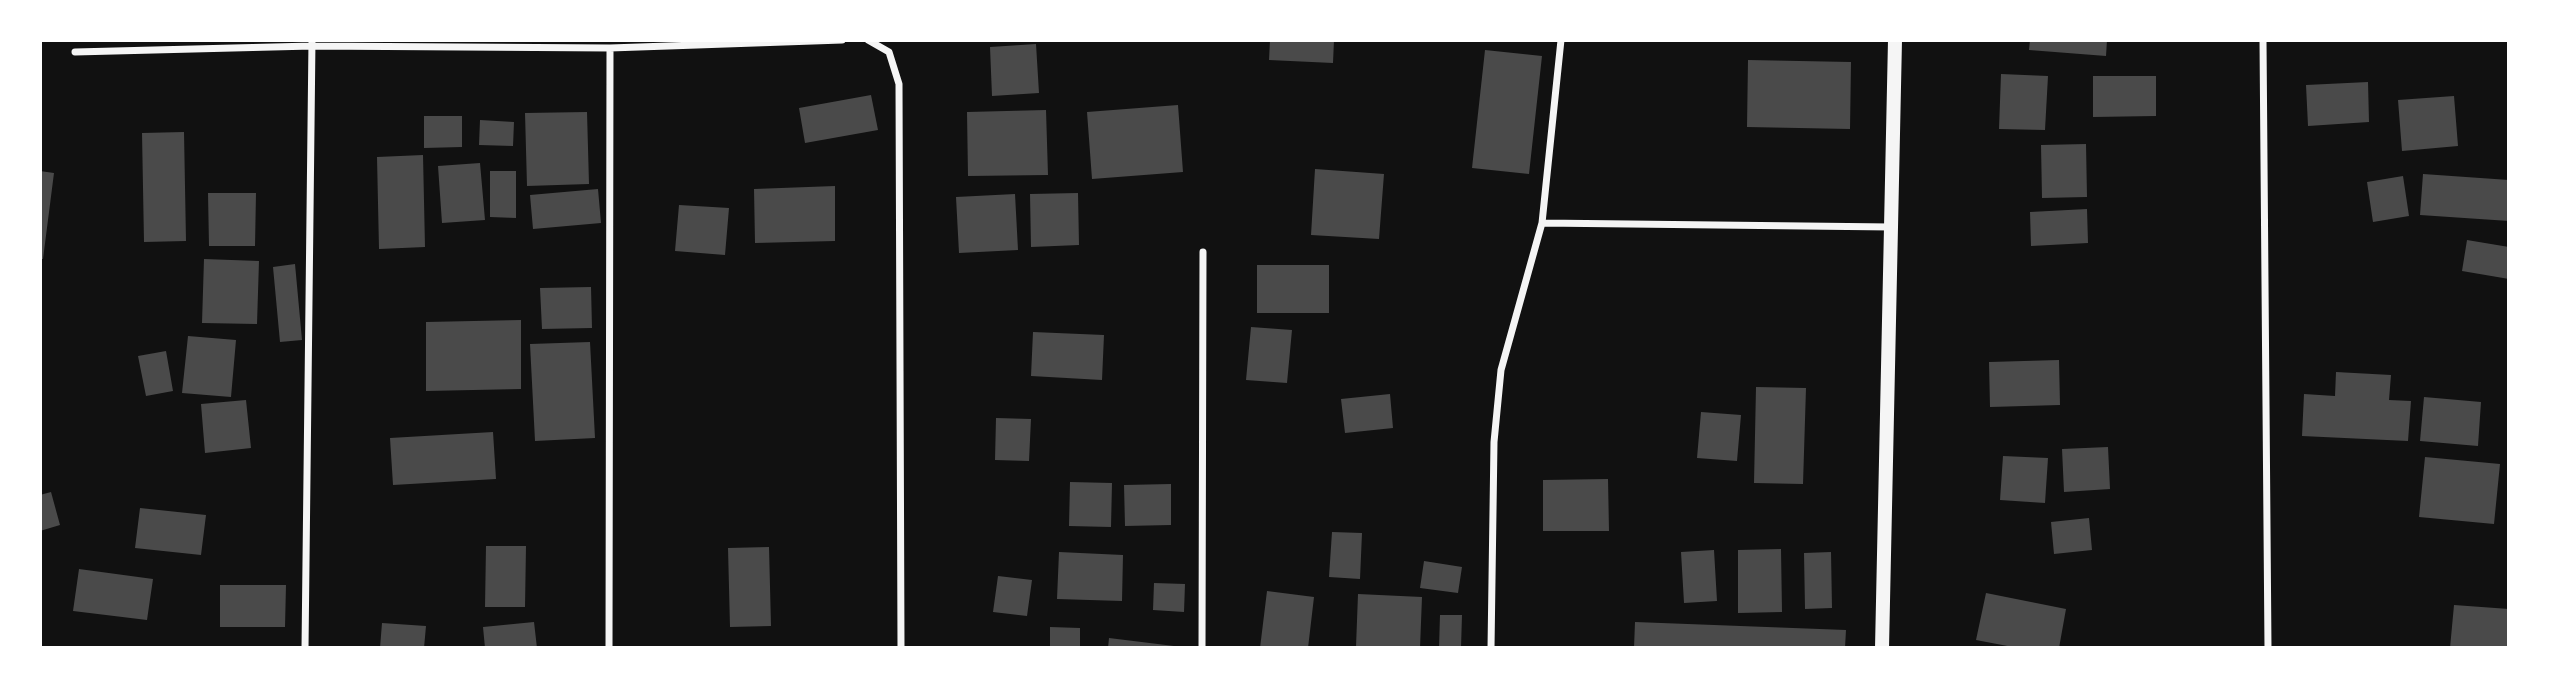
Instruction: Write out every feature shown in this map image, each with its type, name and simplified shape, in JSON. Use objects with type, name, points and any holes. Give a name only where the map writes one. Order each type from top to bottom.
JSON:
[{"type":"main road","points":[[1882,648],[1895,40]]},
{"type":"street","points":[[75,52],[312,43],[610,48],[842,40]]},
{"type":"street","points":[[868,40],[889,52],[899,84],[901,648]]},
{"type":"street","points":[[1491,648],[1494,442],[1501,370],[1542,223],[1561,40]]},
{"type":"street","points":[[2263,40],[2268,648]]},
{"type":"street","points":[[305,648],[312,43]]},
{"type":"street","points":[[609,648],[610,48]]},
{"type":"street","points":[[1542,223],[1891,227]]},
{"type":"street","points":[[1202,648],[1203,253]]},
{"type":"building","points":[[1270,40],[1334,40],[1333,63],[1269,60]]},
{"type":"building","points":[[2030,40],[2107,40],[2106,56],[2029,50]]},
{"type":"building","points":[[1036,44],[1039,93],[992,96],[990,47]]},
{"type":"building","points":[[1485,50],[1542,56],[1529,174],[1472,168]]},
{"type":"building","points":[[1748,60],[1851,62],[1850,129],[1747,127]]},
{"type":"building","points":[[2001,74],[2048,76],[2045,130],[1999,129]]},
{"type":"building","points":[[2093,76],[2156,76],[2156,116],[2093,117]]},
{"type":"building","points":[[2368,82],[2369,122],[2308,126],[2306,85]]},
{"type":"building","points":[[871,95],[878,130],[805,143],[799,108]]},
{"type":"building","points":[[2454,96],[2458,146],[2402,151],[2398,100]]},
{"type":"building","points":[[1178,105],[1183,172],[1092,179],[1087,112]]},
{"type":"building","points":[[1046,110],[1048,175],[968,176],[967,112]]},
{"type":"building","points":[[587,112],[589,184],[527,186],[525,113]]},
{"type":"building","points":[[424,116],[462,116],[462,147],[424,148]]},
{"type":"building","points":[[480,120],[514,122],[513,146],[479,145]]},
{"type":"building","points":[[184,132],[186,241],[144,242],[142,133]]},
{"type":"building","points":[[2086,144],[2087,197],[2042,198],[2041,145]]},
{"type":"building","points":[[423,155],[425,247],[379,249],[377,157]]},
{"type":"building","points":[[480,163],[485,220],[442,223],[438,166]]},
{"type":"building","points":[[1315,169],[1384,174],[1379,239],[1311,235]]},
{"type":"building","points":[[40,171],[54,173],[43,259],[40,259]]},
{"type":"building","points":[[490,171],[516,171],[516,218],[490,217]]},
{"type":"building","points":[[2423,174],[2509,180],[2509,221],[2420,215]]},
{"type":"building","points":[[2403,176],[2409,216],[2373,222],[2367,182]]},
{"type":"building","points":[[835,186],[835,241],[755,243],[754,189]]},
{"type":"building","points":[[598,189],[601,223],[533,229],[530,195]]},
{"type":"building","points":[[208,193],[256,193],[255,246],[209,246]]},
{"type":"building","points":[[1078,193],[1079,245],[1031,247],[1030,194]]},
{"type":"building","points":[[1015,194],[1018,250],[959,253],[956,197]]},
{"type":"building","points":[[679,205],[729,208],[725,255],[675,251]]},
{"type":"building","points":[[2087,209],[2088,243],[2031,246],[2030,212]]},
{"type":"building","points":[[2467,240],[2509,247],[2509,279],[2462,271]]},
{"type":"building","points":[[204,259],[259,261],[257,324],[202,323]]},
{"type":"building","points":[[295,264],[302,340],[280,342],[273,267]]},
{"type":"building","points":[[1257,265],[1329,265],[1329,313],[1257,313]]},
{"type":"building","points":[[591,287],[592,328],[542,329],[540,288]]},
{"type":"building","points":[[521,320],[521,389],[426,391],[426,322]]},
{"type":"building","points":[[1251,327],[1292,330],[1287,383],[1246,380]]},
{"type":"building","points":[[1033,332],[1104,335],[1102,380],[1031,376]]},
{"type":"building","points":[[188,336],[236,340],[231,397],[182,393]]},
{"type":"building","points":[[590,342],[595,438],[535,441],[530,344]]},
{"type":"building","points":[[166,351],[173,391],[146,396],[138,356]]},
{"type":"building","points":[[2059,360],[2060,405],[1990,407],[1989,362]]},
{"type":"building","points":[[2336,372],[2391,375],[2389,400],[2411,401],[2408,441],[2302,436],[2304,394],[2335,396]]},
{"type":"building","points":[[1756,387],[1806,388],[1803,484],[1754,483]]},
{"type":"building","points":[[1390,394],[1393,428],[1345,433],[1341,399]]},
{"type":"building","points":[[2424,397],[2481,402],[2478,446],[2420,441]]},
{"type":"building","points":[[246,400],[251,448],[205,453],[201,404]]},
{"type":"building","points":[[1701,412],[1741,415],[1737,461],[1697,458]]},
{"type":"building","points":[[996,418],[1031,419],[1029,461],[995,460]]},
{"type":"building","points":[[493,432],[496,479],[393,485],[390,438]]},
{"type":"building","points":[[2108,447],[2110,489],[2064,492],[2062,449]]},
{"type":"building","points":[[2003,456],[2048,458],[2045,503],[2000,500]]},
{"type":"building","points":[[2425,457],[2500,464],[2494,524],[2419,517]]},
{"type":"building","points":[[1608,479],[1609,531],[1543,531],[1543,480]]},
{"type":"building","points":[[1070,482],[1112,483],[1111,527],[1069,526]]},
{"type":"building","points":[[1171,484],[1171,525],[1125,526],[1124,485]]},
{"type":"building","points":[[51,492],[60,525],[40,531],[40,495]]},
{"type":"building","points":[[140,508],[206,515],[201,555],[135,548]]},
{"type":"building","points":[[2089,518],[2092,550],[2054,554],[2051,522]]},
{"type":"building","points":[[1332,532],[1362,533],[1360,579],[1329,577]]},
{"type":"building","points":[[486,546],[526,546],[525,607],[485,607]]},
{"type":"building","points":[[769,547],[771,626],[730,627],[728,548]]},
{"type":"building","points":[[1781,549],[1782,612],[1738,613],[1738,550]]},
{"type":"building","points":[[1714,550],[1717,601],[1684,603],[1681,552]]},
{"type":"building","points":[[1059,552],[1123,555],[1122,601],[1057,599]]},
{"type":"building","points":[[1831,552],[1832,608],[1805,609],[1804,553]]},
{"type":"building","points":[[1424,561],[1462,567],[1458,593],[1420,588]]},
{"type":"building","points":[[79,569],[153,579],[147,620],[73,611]]},
{"type":"building","points":[[998,576],[1032,580],[1027,616],[993,612]]},
{"type":"building","points":[[1154,583],[1185,584],[1184,612],[1153,610]]},
{"type":"building","points":[[220,585],[286,585],[285,627],[220,627]]},
{"type":"building","points":[[1267,591],[1314,597],[1308,648],[1260,648]]},
{"type":"building","points":[[1986,593],[2066,609],[2059,648],[2018,648],[1976,640]]},
{"type":"building","points":[[1358,594],[1422,597],[1420,648],[1356,647]]},
{"type":"building","points":[[2454,605],[2509,609],[2509,648],[2450,648]]},
{"type":"building","points":[[1440,615],[1462,615],[1461,648],[1439,648]]},
{"type":"building","points":[[534,622],[537,648],[485,648],[483,627]]},
{"type":"building","points":[[1635,622],[1846,630],[1845,648],[1634,648]]},
{"type":"building","points":[[382,623],[426,626],[424,648],[380,648]]},
{"type":"building","points":[[1050,627],[1080,628],[1080,648],[1050,648]]},
{"type":"building","points":[[1109,638],[1174,646],[1174,648],[1108,648]]}]
